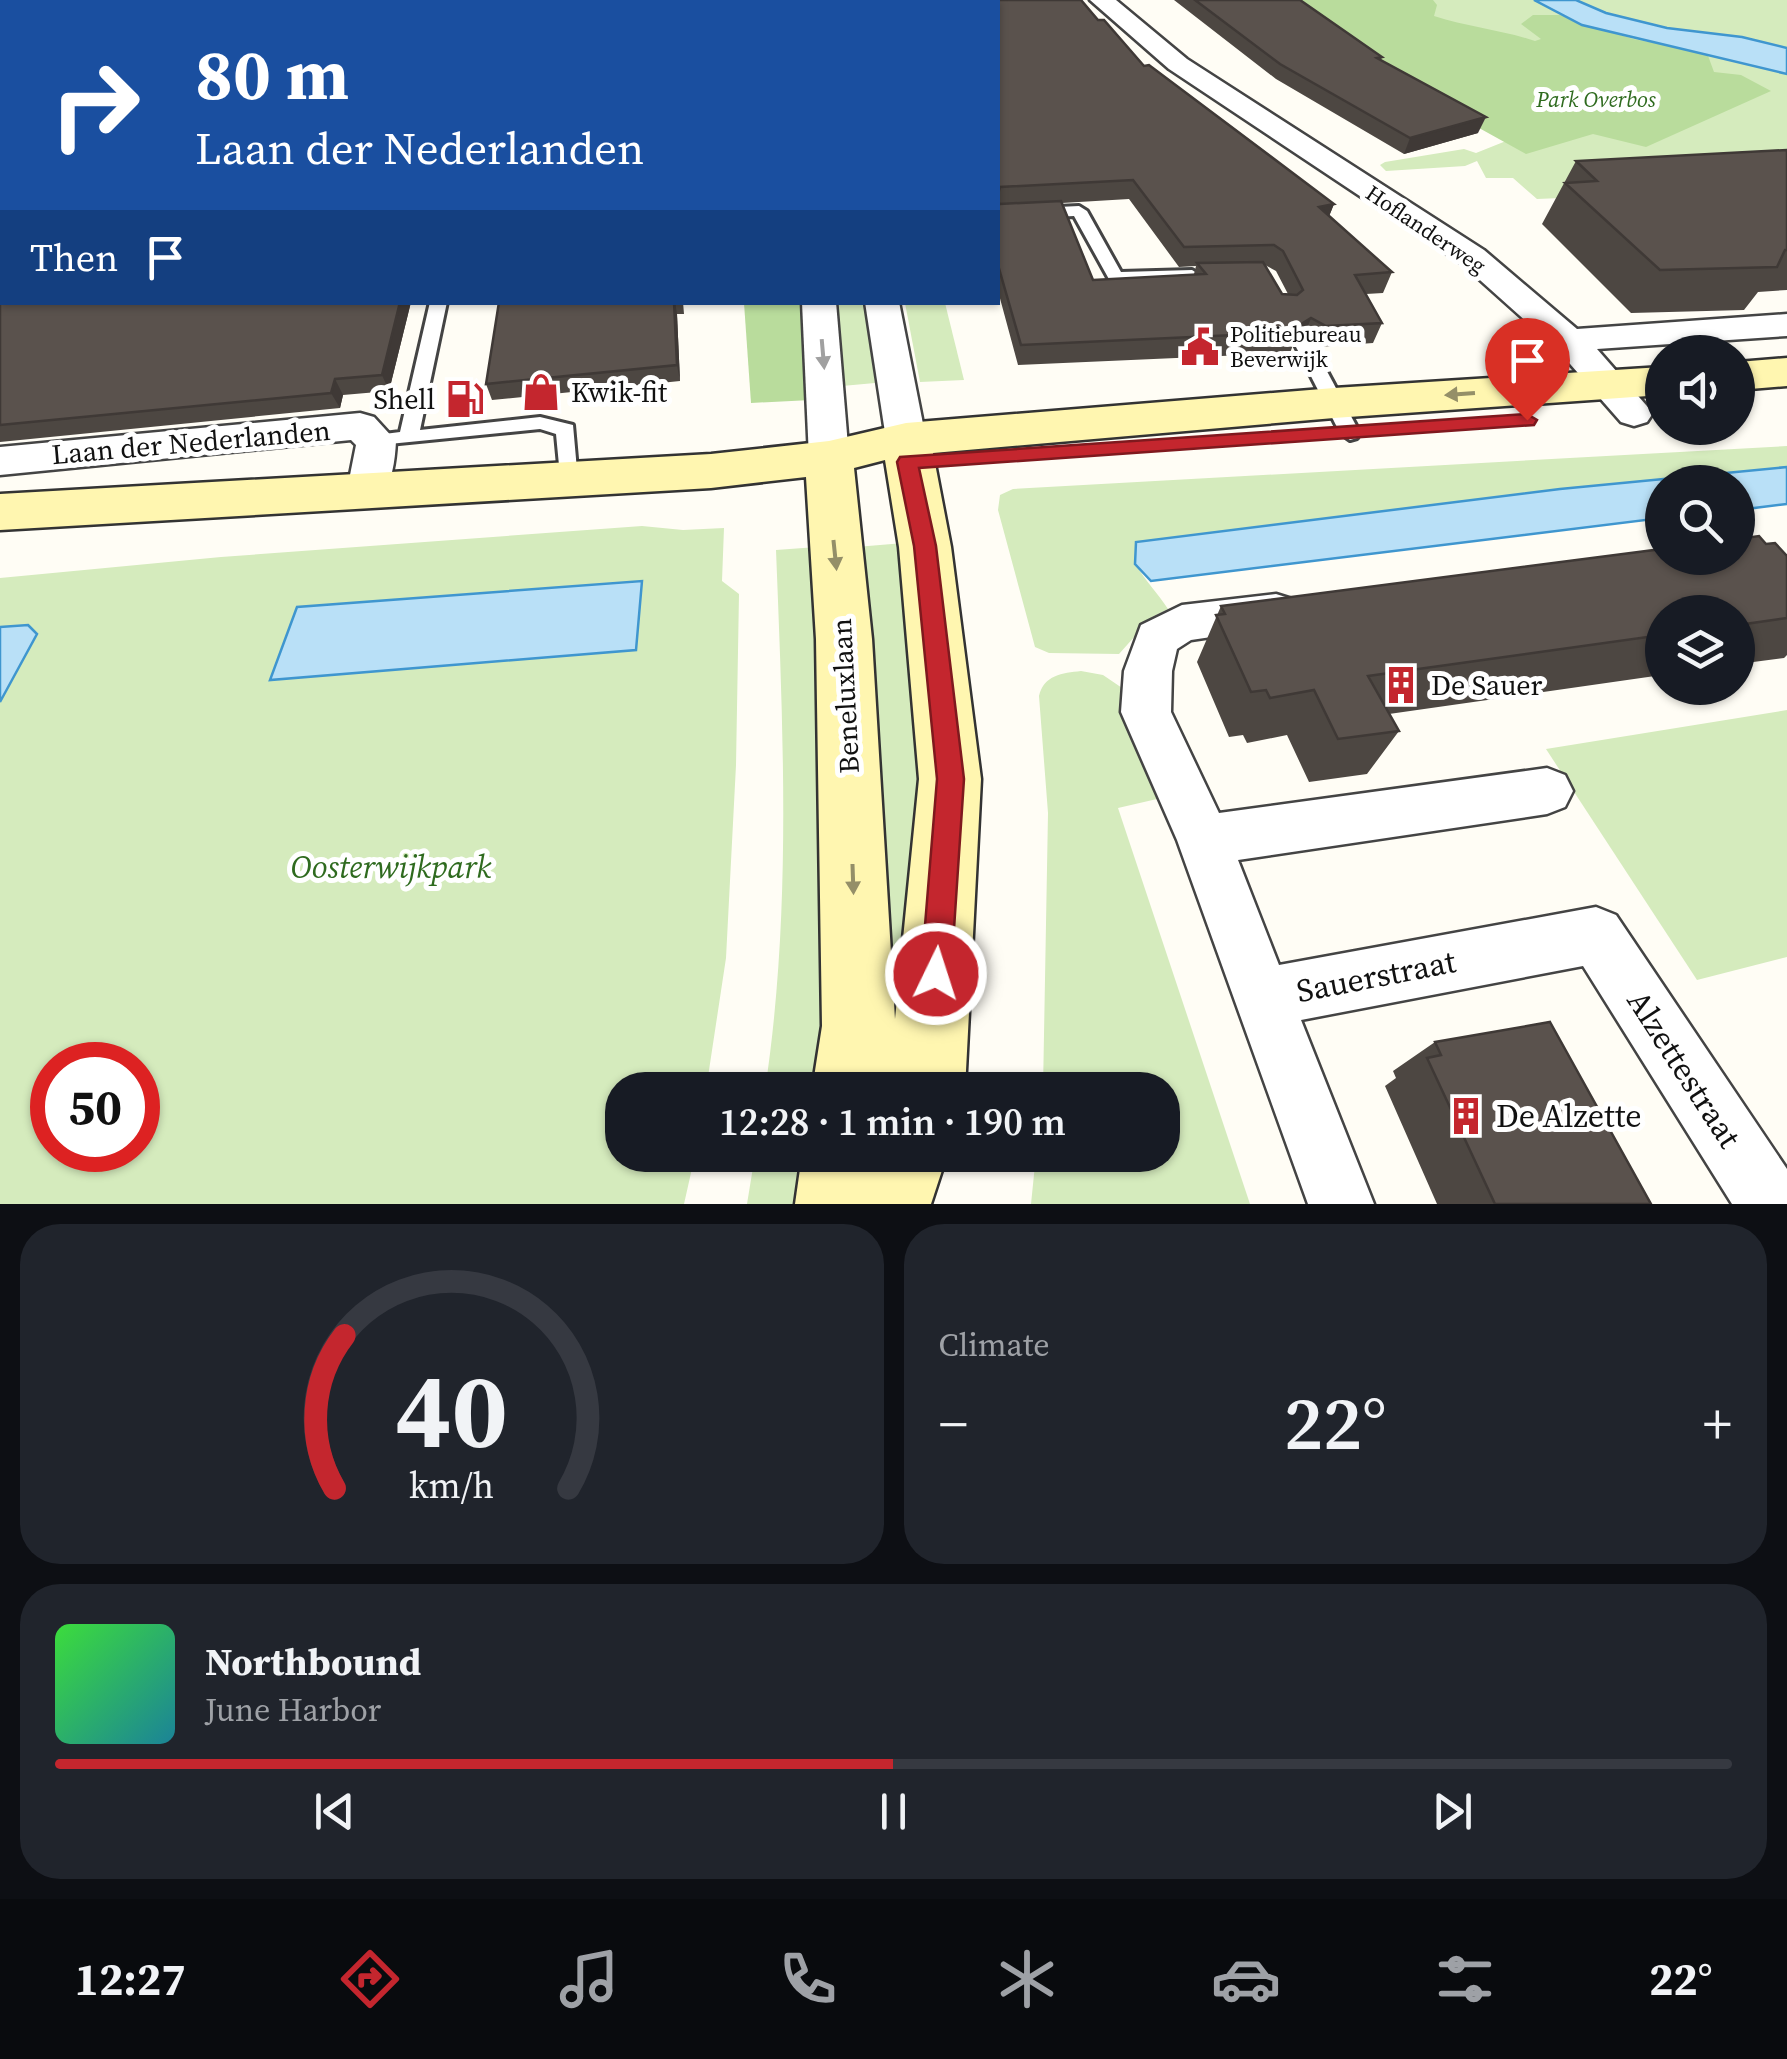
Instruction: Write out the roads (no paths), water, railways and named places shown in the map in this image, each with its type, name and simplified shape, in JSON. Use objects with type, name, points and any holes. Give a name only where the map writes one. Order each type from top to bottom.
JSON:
[{"type":"main road","points":[[1755,375],[1787,372]]},
{"type":"main road","name":"Laan der Nederlanden","points":[[0,512],[568,482],[907,451],[1336,404],[1642,398]]},
{"type":"main road","points":[[1755,405],[1787,403]]},
{"type":"main road","points":[[907,451],[925,546],[950,779],[928,1072]]},
{"type":"main road","name":"Beneluxlaan","points":[[829,458],[844,639],[859,1026],[853,1072]]},
{"type":"main road","points":[[836,1204],[840,1172]]},
{"type":"main road","points":[[890,1204],[901,1172]]},
{"type":"street","name":"Hoflanderweg","points":[[1102,0],[1178,64],[1473,257],[1642,398]]},
{"type":"street","name":"Hoflanderweg","points":[[1138,0],[1235,82],[1263,93],[1362,155],[1344,174]]},
{"type":"street","name":"Beneluxlaan","points":[[819,305],[829,458]]},
{"type":"street","points":[[883,305],[907,451]]},
{"type":"street","points":[[1569,340],[1787,325]]},
{"type":"street","name":"Laan der Nederlanden","points":[[0,461],[360,426],[392,439]]},
{"type":"street","points":[[367,490],[375,464],[392,439]]},
{"type":"street","name":"Sauerstraat","points":[[1318,607],[1182,624],[1158,638],[1148,671],[1146,712],[1204,840],[1262,998],[1596,935]]},
{"type":"street","points":[[1204,840],[1547,791]]},
{"type":"street","name":"Alzettestraat","points":[[1596,935],[1771,1204]]},
{"type":"street","points":[[1262,998],[1341,1204]]},
{"type":"lane","points":[[1000,215],[1078,211],[1116,278],[1209,274]]},
{"type":"lane","points":[[392,439],[437,305]]},
{"type":"lane","points":[[1306,347],[1336,404]]},
{"type":"lane","name":"Laan der Nederlanden","points":[[392,439],[540,423],[566,430],[568,482]]},
{"type":"water","points":[[1534,0],[1576,0],[1606,13],[1667,28],[1742,37],[1787,48],[1787,74],[1582,25]]},
{"type":"water","points":[[1787,467],[1787,504],[1755,508],[1755,470]]},
{"type":"water","points":[[1645,481],[1645,520],[1151,581],[1135,564],[1136,542]]},
{"type":"water","points":[[642,581],[636,650],[270,680],[297,607]]},
{"type":"water","points":[[28,625],[37,634],[0,702],[0,627]]},
{"type":"place","name":"Politiebureau Beverwijk","points":[[1200,347]]},
{"type":"place","name":"Kwik-fit","points":[[541,392]]},
{"type":"place","name":"Shell","points":[[465,399]]},
{"type":"place","name":"De Sauer","points":[[1401,685]]},
{"type":"place","name":"De Alzette","points":[[1466,1116]]},
{"type":"park label","name":"Park Overbos","points":[[1596,99]]},
{"type":"park label","name":"Oosterwijkpark","points":[[391,867]]}]
